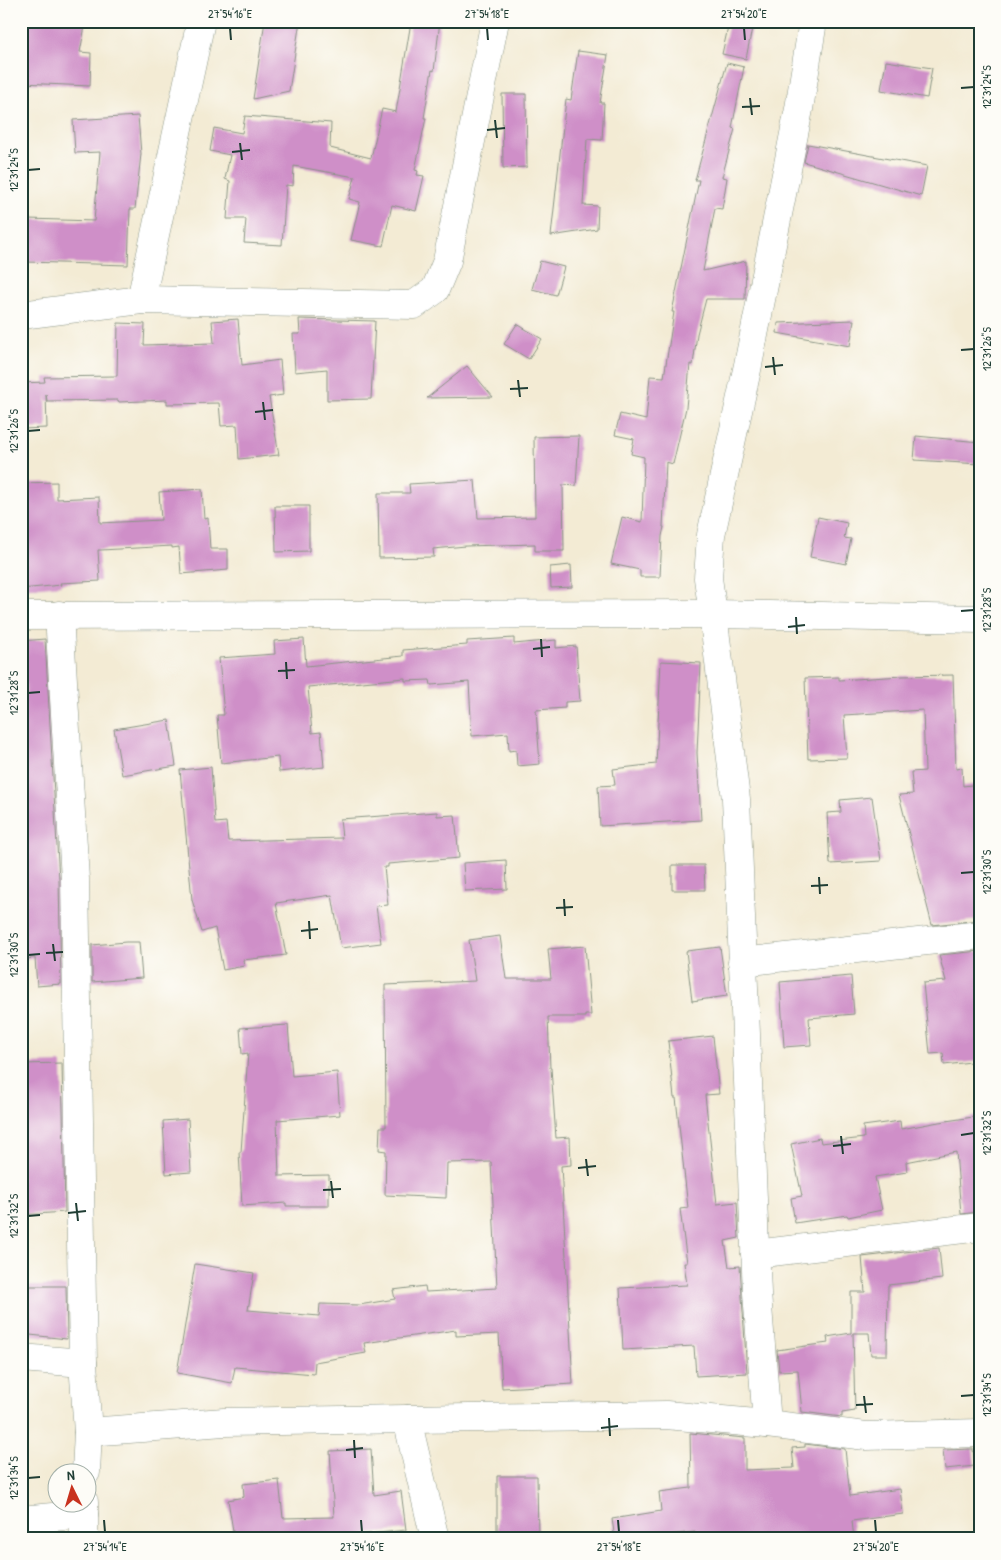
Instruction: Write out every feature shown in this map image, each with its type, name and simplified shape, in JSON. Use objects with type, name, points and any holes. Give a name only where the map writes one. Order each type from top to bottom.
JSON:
[{"type":"street","points":[[141,300],[201,21]]},
{"type":"street","points":[[21,315],[141,300],[414,305],[435,290],[447,261],[495,21]]},
{"type":"street","points":[[767,1424],[755,1254],[736,799],[708,578],[711,535],[748,365],[794,137],[813,21]]},
{"type":"street","points":[[21,616],[714,614],[980,619]]},
{"type":"street","points":[[58,615],[75,879],[83,1363],[88,1432],[86,1462]]},
{"type":"street","points":[[742,962],[980,935]]},
{"type":"street","points":[[755,1254],[980,1227]]},
{"type":"street","points":[[21,1358],[83,1363]]},
{"type":"street","points":[[88,1432],[224,1422],[666,1415],[767,1424],[866,1436],[980,1433]]},
{"type":"street","points":[[407,1419],[435,1539]]},
{"type":"street","points":[[21,1520],[84,1518]]},
{"type":"building","points":[[21,21],[86,21],[80,52],[91,53],[90,86],[21,83]]},
{"type":"building","points":[[265,21],[300,21],[289,91],[253,99]]},
{"type":"building","points":[[440,21],[434,71],[432,70],[424,118],[426,118],[415,170],[418,171],[417,175],[424,176],[416,211],[392,205],[383,246],[351,240],[360,202],[349,199],[355,177],[294,166],[293,186],[286,185],[282,245],[244,243],[246,219],[227,219],[230,181],[225,179],[230,155],[210,151],[214,128],[242,133],[245,116],[331,123],[330,148],[371,158],[382,109],[396,112],[411,22]]},
{"type":"building","points":[[729,23],[752,28],[746,59],[722,54]]},
{"type":"building","points":[[578,51],[608,55],[600,103],[604,103],[602,140],[587,139],[583,205],[598,206],[597,229],[551,236],[566,99],[571,100]]},
{"type":"building","points":[[886,61],[932,68],[927,98],[881,90]]},
{"type":"building","points":[[727,63],[744,67],[732,128],[735,129],[722,177],[727,178],[722,209],[715,208],[703,271],[746,261],[745,299],[706,299],[697,334],[693,365],[690,364],[686,408],[673,464],[666,462],[660,577],[640,577],[640,570],[611,564],[622,517],[642,522],[644,457],[631,454],[634,439],[615,435],[620,414],[646,420],[650,376],[664,377],[674,312],[672,312],[699,180],[695,180]]},
{"type":"building","points":[[502,94],[526,94],[527,167],[503,168]]},
{"type":"building","points":[[138,116],[141,154],[135,209],[130,209],[128,265],[26,262],[28,219],[94,221],[100,152],[75,153],[73,120]]},
{"type":"building","points":[[808,144],[927,166],[921,196],[804,162]]},
{"type":"building","points":[[540,261],[564,267],[556,295],[532,289]]},
{"type":"building","points":[[238,319],[242,365],[280,360],[283,395],[269,397],[279,455],[239,459],[237,425],[221,426],[219,403],[167,404],[167,400],[119,402],[118,400],[47,401],[46,394],[47,428],[21,429],[21,383],[45,382],[44,377],[117,376],[118,323],[145,324],[144,345],[214,343],[212,321]]},
{"type":"building","points":[[299,319],[375,321],[371,399],[327,400],[327,369],[295,372],[293,334],[300,334]]},
{"type":"building","points":[[854,320],[850,346],[777,333],[778,323]]},
{"type":"building","points":[[517,324],[542,339],[529,359],[504,344]]},
{"type":"building","points":[[467,366],[493,397],[427,398]]},
{"type":"building","points":[[579,436],[576,486],[563,485],[564,551],[535,551],[535,544],[466,546],[433,549],[434,557],[379,558],[378,493],[410,493],[409,484],[475,480],[478,518],[535,517],[534,437]]},
{"type":"building","points":[[916,436],[980,442],[980,464],[914,460]]},
{"type":"building","points":[[57,482],[57,499],[99,497],[100,523],[161,520],[159,492],[202,489],[204,519],[208,518],[210,549],[228,549],[228,570],[181,574],[179,547],[98,550],[100,581],[60,583],[61,585],[21,589],[21,483]]},
{"type":"building","points":[[275,506],[309,506],[309,551],[276,552]]},
{"type":"building","points":[[818,517],[847,523],[844,538],[851,539],[846,564],[810,557]]},
{"type":"building","points":[[571,565],[572,587],[551,588],[550,567]]},
{"type":"building","points":[[514,638],[514,644],[556,640],[556,648],[576,646],[580,701],[565,702],[565,708],[536,710],[540,764],[517,766],[516,750],[509,751],[508,733],[472,736],[469,682],[431,685],[430,680],[405,681],[405,678],[308,687],[312,733],[321,732],[324,767],[279,772],[278,757],[221,763],[217,715],[224,715],[219,658],[275,654],[274,641],[304,639],[306,666],[403,656],[403,650],[467,645],[467,641]]},
{"type":"building","points":[[45,639],[59,880],[61,984],[37,986],[35,958],[21,959],[21,694],[26,694],[21,641]]},
{"type":"building","points":[[661,661],[701,663],[697,753],[701,820],[600,826],[598,786],[615,785],[613,769],[656,764]]},
{"type":"building","points":[[953,675],[956,769],[962,768],[963,786],[980,784],[980,920],[932,925],[899,795],[913,794],[911,772],[925,771],[923,710],[844,715],[847,758],[808,759],[805,678],[839,677],[839,680]]},
{"type":"building","points":[[169,720],[176,766],[122,775],[114,729]]},
{"type":"building","points":[[211,767],[215,823],[226,822],[228,841],[342,838],[340,819],[437,812],[437,816],[455,815],[459,858],[388,864],[388,867],[384,867],[388,905],[376,906],[381,943],[341,948],[332,895],[276,903],[286,955],[243,960],[244,966],[223,970],[215,928],[202,932],[192,900],[180,770]]},
{"type":"building","points":[[872,797],[881,861],[830,864],[827,813],[841,812],[840,800]]},
{"type":"building","points":[[506,860],[507,889],[465,891],[463,863]]},
{"type":"building","points":[[672,865],[704,865],[705,890],[672,890]]},
{"type":"building","points":[[500,936],[506,979],[551,979],[548,949],[585,946],[591,1015],[585,1015],[585,1017],[548,1017],[556,1138],[570,1137],[571,1165],[561,1166],[573,1384],[502,1388],[499,1334],[456,1336],[456,1330],[364,1343],[366,1353],[315,1362],[314,1374],[235,1367],[232,1383],[177,1373],[195,1264],[254,1273],[248,1310],[319,1316],[320,1304],[359,1305],[395,1299],[393,1290],[425,1286],[426,1292],[497,1288],[491,1162],[447,1163],[446,1198],[385,1195],[386,1151],[379,1150],[380,1127],[386,1127],[385,985],[475,981],[469,940]]},
{"type":"building","points":[[139,942],[142,978],[92,982],[92,945]]},
{"type":"building","points":[[720,947],[727,996],[692,1001],[686,951]]},
{"type":"building","points":[[980,951],[980,1061],[944,1065],[943,1053],[930,1054],[923,983],[946,981],[939,955]]},
{"type":"building","points":[[851,976],[854,1014],[809,1018],[811,1045],[784,1047],[780,982]]},
{"type":"building","points":[[288,1025],[292,1076],[337,1072],[340,1115],[277,1120],[279,1176],[329,1175],[329,1206],[286,1206],[286,1203],[242,1206],[239,1152],[241,1152],[248,1053],[242,1054],[240,1028]]},
{"type":"building","points":[[713,1036],[719,1094],[705,1095],[717,1204],[737,1202],[739,1238],[725,1241],[729,1267],[740,1266],[747,1373],[696,1376],[694,1346],[623,1350],[620,1288],[687,1285],[684,1263],[687,1263],[680,1209],[688,1208],[668,1041]]},
{"type":"building","points":[[62,1063],[65,1212],[21,1215],[21,1064]]},
{"type":"building","points":[[980,1116],[980,1212],[961,1214],[956,1152],[906,1162],[907,1172],[875,1177],[882,1210],[848,1217],[847,1215],[795,1223],[791,1198],[802,1196],[791,1144],[820,1138],[821,1143],[864,1138],[863,1126],[900,1121],[901,1129]]},
{"type":"building","points":[[188,1119],[191,1172],[166,1174],[163,1121]]},
{"type":"building","points":[[939,1248],[942,1279],[888,1285],[887,1355],[871,1355],[869,1333],[853,1333],[855,1411],[842,1413],[842,1417],[802,1412],[798,1370],[779,1371],[777,1350],[828,1343],[827,1337],[851,1333],[851,1292],[865,1292],[862,1257]]},
{"type":"building","points":[[21,1286],[66,1286],[67,1339],[21,1334]]},
{"type":"building","points":[[690,1433],[745,1438],[745,1470],[794,1468],[792,1448],[805,1447],[805,1444],[845,1449],[850,1496],[900,1489],[903,1514],[852,1521],[854,1539],[695,1539],[695,1532],[647,1537],[647,1539],[615,1539],[612,1519],[661,1511],[659,1492],[691,1488]]},
{"type":"building","points":[[371,1449],[374,1495],[401,1491],[406,1530],[322,1539],[263,1539],[263,1532],[234,1537],[228,1500],[244,1497],[243,1484],[279,1480],[283,1518],[334,1517],[330,1451]]},
{"type":"building","points":[[973,1449],[975,1466],[945,1469],[943,1450]]},
{"type":"building","points":[[497,1476],[537,1476],[538,1539],[497,1539]]}]
